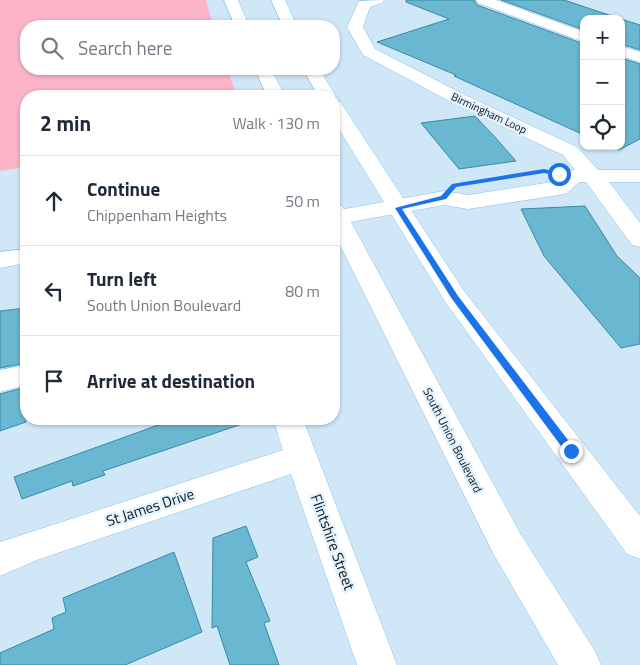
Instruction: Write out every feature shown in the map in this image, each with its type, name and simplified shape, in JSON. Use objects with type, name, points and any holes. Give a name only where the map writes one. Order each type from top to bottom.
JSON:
[{"type":"street","points":[[231,0],[239,20]]},
{"type":"street","points":[[278,0],[287,20]]},
{"type":"street","name":"Birmingham Loop","points":[[377,0],[364,4],[355,26],[369,52],[459,99],[570,151],[583,176],[640,240]]},
{"type":"street","points":[[482,0],[580,36]]},
{"type":"street","points":[[625,52],[640,57]]},
{"type":"street","points":[[265,75],[273,90]]},
{"type":"street","points":[[315,75],[323,90]]},
{"type":"street","points":[[340,116],[455,298],[640,543]]},
{"type":"street","points":[[340,214],[398,208],[444,198],[468,202],[560,188],[583,176],[640,176]]},
{"type":"street","name":"South Union Boulevard","points":[[340,225],[507,544],[581,665]]},
{"type":"street","points":[[0,260],[20,257]]},
{"type":"street","points":[[0,382],[20,377]]},
{"type":"street","name":"Flintshire Street","points":[[290,425],[377,665]]},
{"type":"street","name":"St James Drive","points":[[0,559],[29,547],[302,457]]},
{"type":"shaded area","points":[[0,0],[206,0],[211,20],[20,20],[20,75],[229,75],[235,90],[20,90],[20,168],[0,171]]},
{"type":"building","points":[[406,0],[474,0],[477,5],[580,43],[580,133],[454,76],[456,75],[377,42],[449,19],[406,2]]},
{"type":"building","points":[[501,0],[564,0],[609,15],[580,15],[580,29]]},
{"type":"building","points":[[625,20],[640,25],[640,50],[625,45]]},
{"type":"building","points":[[625,59],[640,64],[640,139],[625,147]]},
{"type":"building","points":[[475,116],[516,161],[459,169],[421,123]]},
{"type":"building","points":[[585,206],[617,256],[640,278],[640,344],[621,348],[544,256],[521,209]]},
{"type":"building","points":[[20,309],[20,364],[0,368],[0,311]]},
{"type":"building","points":[[20,389],[20,424],[0,431],[0,394]]},
{"type":"building","points":[[158,425],[239,425],[103,471],[105,475],[73,486],[72,481],[22,499],[14,477]]},
{"type":"building","points":[[246,526],[258,557],[246,562],[270,621],[264,623],[279,665],[230,665],[217,626],[212,628],[213,538]]},
{"type":"building","points":[[174,552],[202,632],[125,665],[0,665],[0,653],[54,629],[52,618],[66,612],[63,598]]},
{"type":"route","points":[[559,174],[544,171],[454,185],[444,198],[398,208],[455,298],[571,451]]}]
